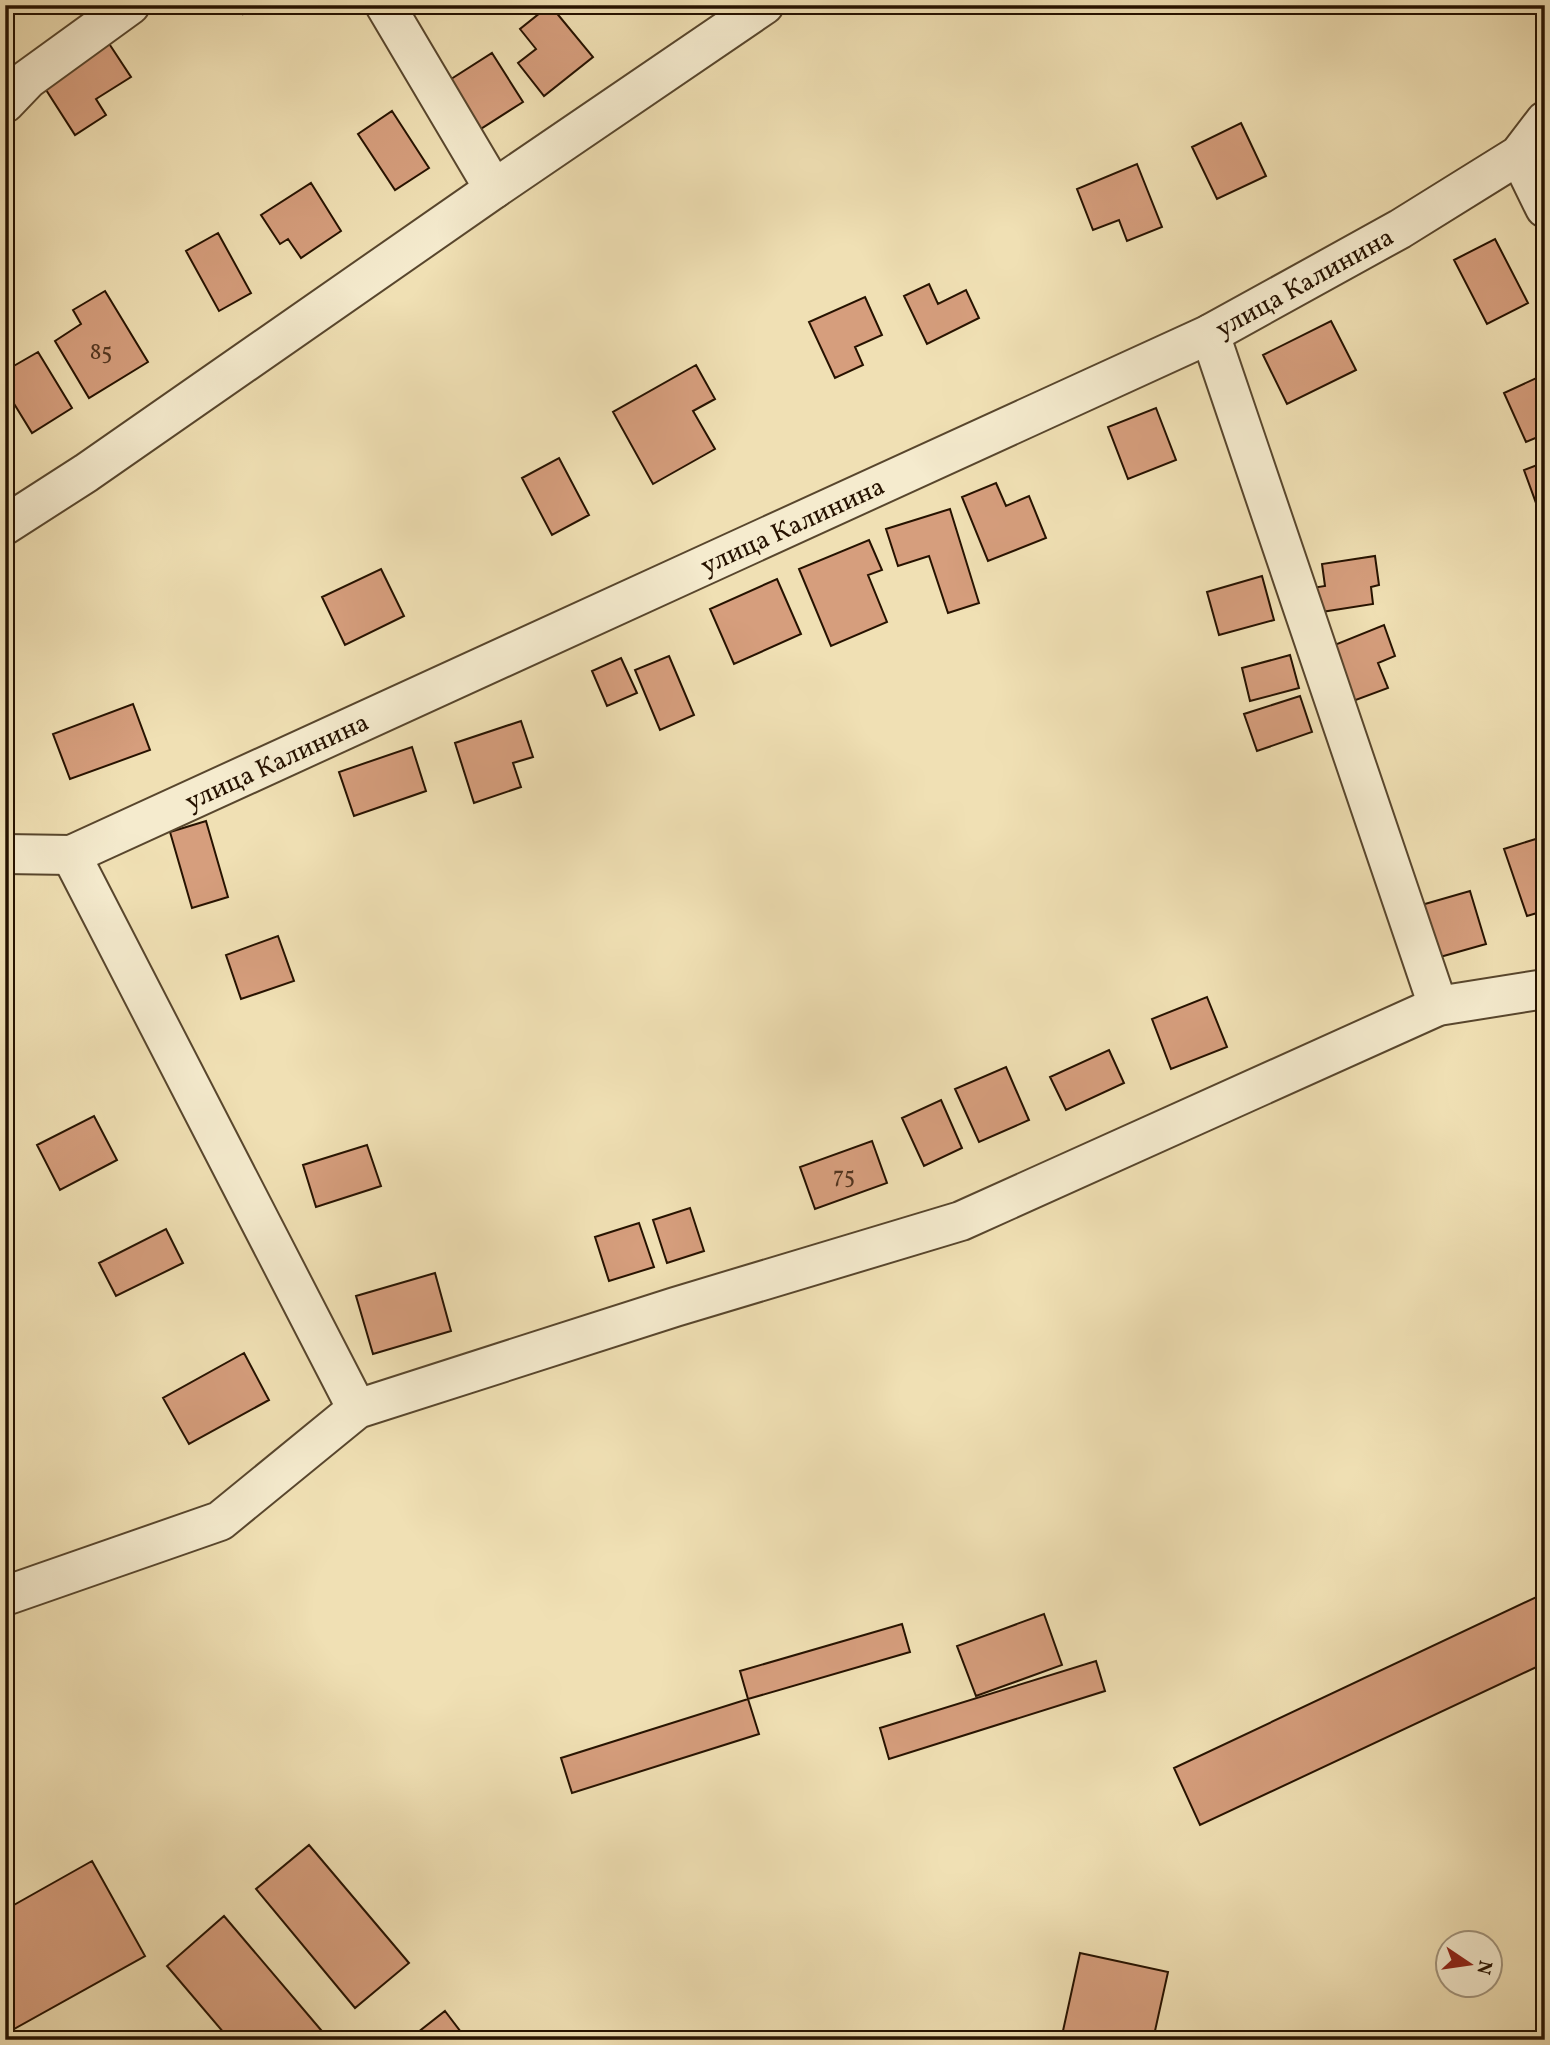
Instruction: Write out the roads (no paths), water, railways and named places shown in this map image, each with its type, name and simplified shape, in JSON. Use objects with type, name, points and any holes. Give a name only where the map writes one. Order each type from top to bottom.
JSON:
[{"type":"street","points":[[5,103],[29,79],[130,5]]},
{"type":"street","points":[[385,5],[494,189]]},
{"type":"street","points":[[5,525],[86,473],[764,5]]},
{"type":"street","name":"улица Калинина","points":[[5,855],[71,855],[1210,334],[1400,229],[1519,155],[1545,121]]},
{"type":"street","points":[[1519,155],[1545,208]]},
{"type":"street","points":[[1210,334],[1437,1006]]},
{"type":"street","points":[[71,855],[356,1409]]},
{"type":"street","points":[[5,1597],[220,1521],[356,1409],[675,1307],[961,1222],[1437,1006],[1545,989]]}]
